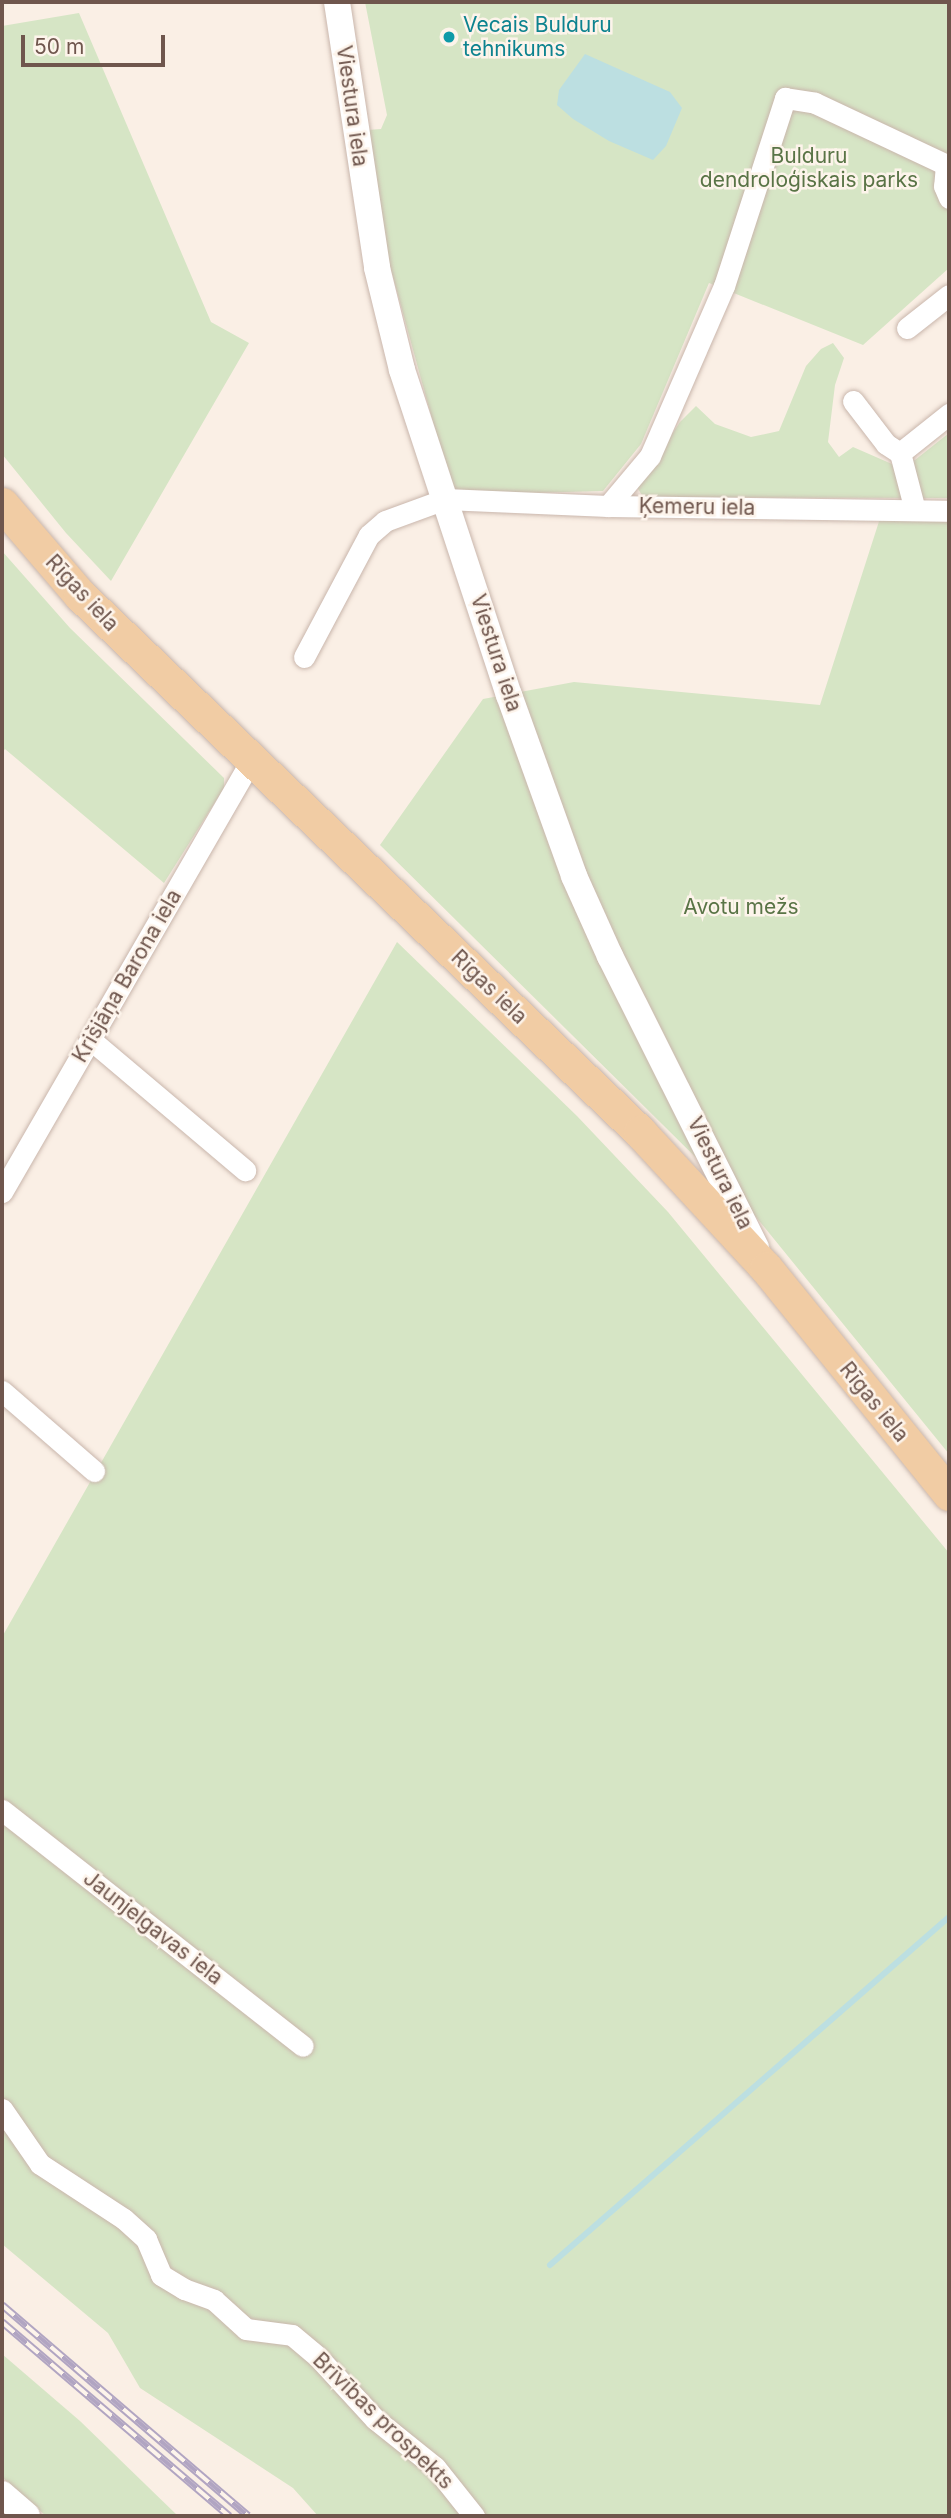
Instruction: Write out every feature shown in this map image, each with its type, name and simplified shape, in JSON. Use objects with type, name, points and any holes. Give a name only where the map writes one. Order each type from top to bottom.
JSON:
[{"type":"main road","name":"Rīgas iela","points":[[2,504],[80,595],[640,1132],[766,1268],[949,1494]]},
{"type":"street","name":"Viestura iela","points":[[337,2],[377,268],[402,370],[509,695],[575,876],[610,956],[766,1268]]},
{"type":"street","points":[[608,506],[650,456],[733,264],[785,98],[815,103],[948,165],[944,186],[949,198]]},
{"type":"street","points":[[907,328],[949,295]]},
{"type":"street","points":[[853,401],[886,444],[900,453],[915,510]]},
{"type":"street","points":[[900,453],[949,414]]},
{"type":"street","name":"Ķemeru iela","points":[[445,499],[608,506],[949,511]]},
{"type":"street","points":[[304,657],[369,535],[385,520],[445,499]]},
{"type":"street","name":"Krišjāņa Barona iela","points":[[2,1192],[251,760]]},
{"type":"street","points":[[91,1040],[245,1170]]},
{"type":"street","points":[[2,1391],[94,1471]]},
{"type":"street","name":"Jaunjelgavas iela","points":[[2,1810],[303,2046]]},
{"type":"street","name":"Brīvības prospekts","points":[[2,2109],[40,2164],[124,2219],[146,2239],[161,2275],[214,2300],[246,2329],[292,2335],[318,2357],[375,2419],[435,2467],[474,2516]]},
{"type":"street","points":[[2,2494],[27,2516]]},
{"type":"green space","name":"Bulduru dendroloģiskais parks","points":[[365,2],[949,2],[949,268],[863,345],[709,283],[641,444],[603,491],[453,495],[390,266],[367,130],[381,129],[387,115]]},
{"type":"green space","points":[[79,13],[211,322],[249,343],[111,581],[66,533],[2,454],[2,26]]},
{"type":"green space","points":[[833,343],[844,358],[835,385],[828,442],[839,457],[853,447],[892,464],[915,460],[949,433],[949,498],[643,497],[637,487],[680,422],[696,406],[715,424],[751,437],[779,431],[806,366],[821,349]]},
{"type":"green space","name":"Avotu mežs","points":[[883,509],[949,511],[949,1454],[756,1217],[380,845],[483,699],[574,682],[820,705]]},
{"type":"green space","points":[[2,551],[70,628],[224,778],[224,788],[164,883],[5,749],[2,753]]},
{"type":"green space","points":[[397,942],[577,1116],[668,1212],[949,1553],[949,2516],[318,2516],[293,2488],[140,2388],[108,2333],[2,2244],[2,1637]]},
{"type":"green space","points":[[2,2354],[80,2421],[178,2516],[46,2516],[2,2477]]},
{"type":"water","points":[[585,54],[670,92],[682,108],[666,146],[653,160],[609,141],[573,119],[557,105],[559,90]]},
{"type":"waterway","points":[[550,2265],[949,1917]]},
{"type":"railway","points":[[2,2305],[248,2516]]},
{"type":"railway","points":[[2,2322],[229,2516]]},
{"type":"place","name":"Vecais Bulduru tehnikums","points":[[449,37]]}]
